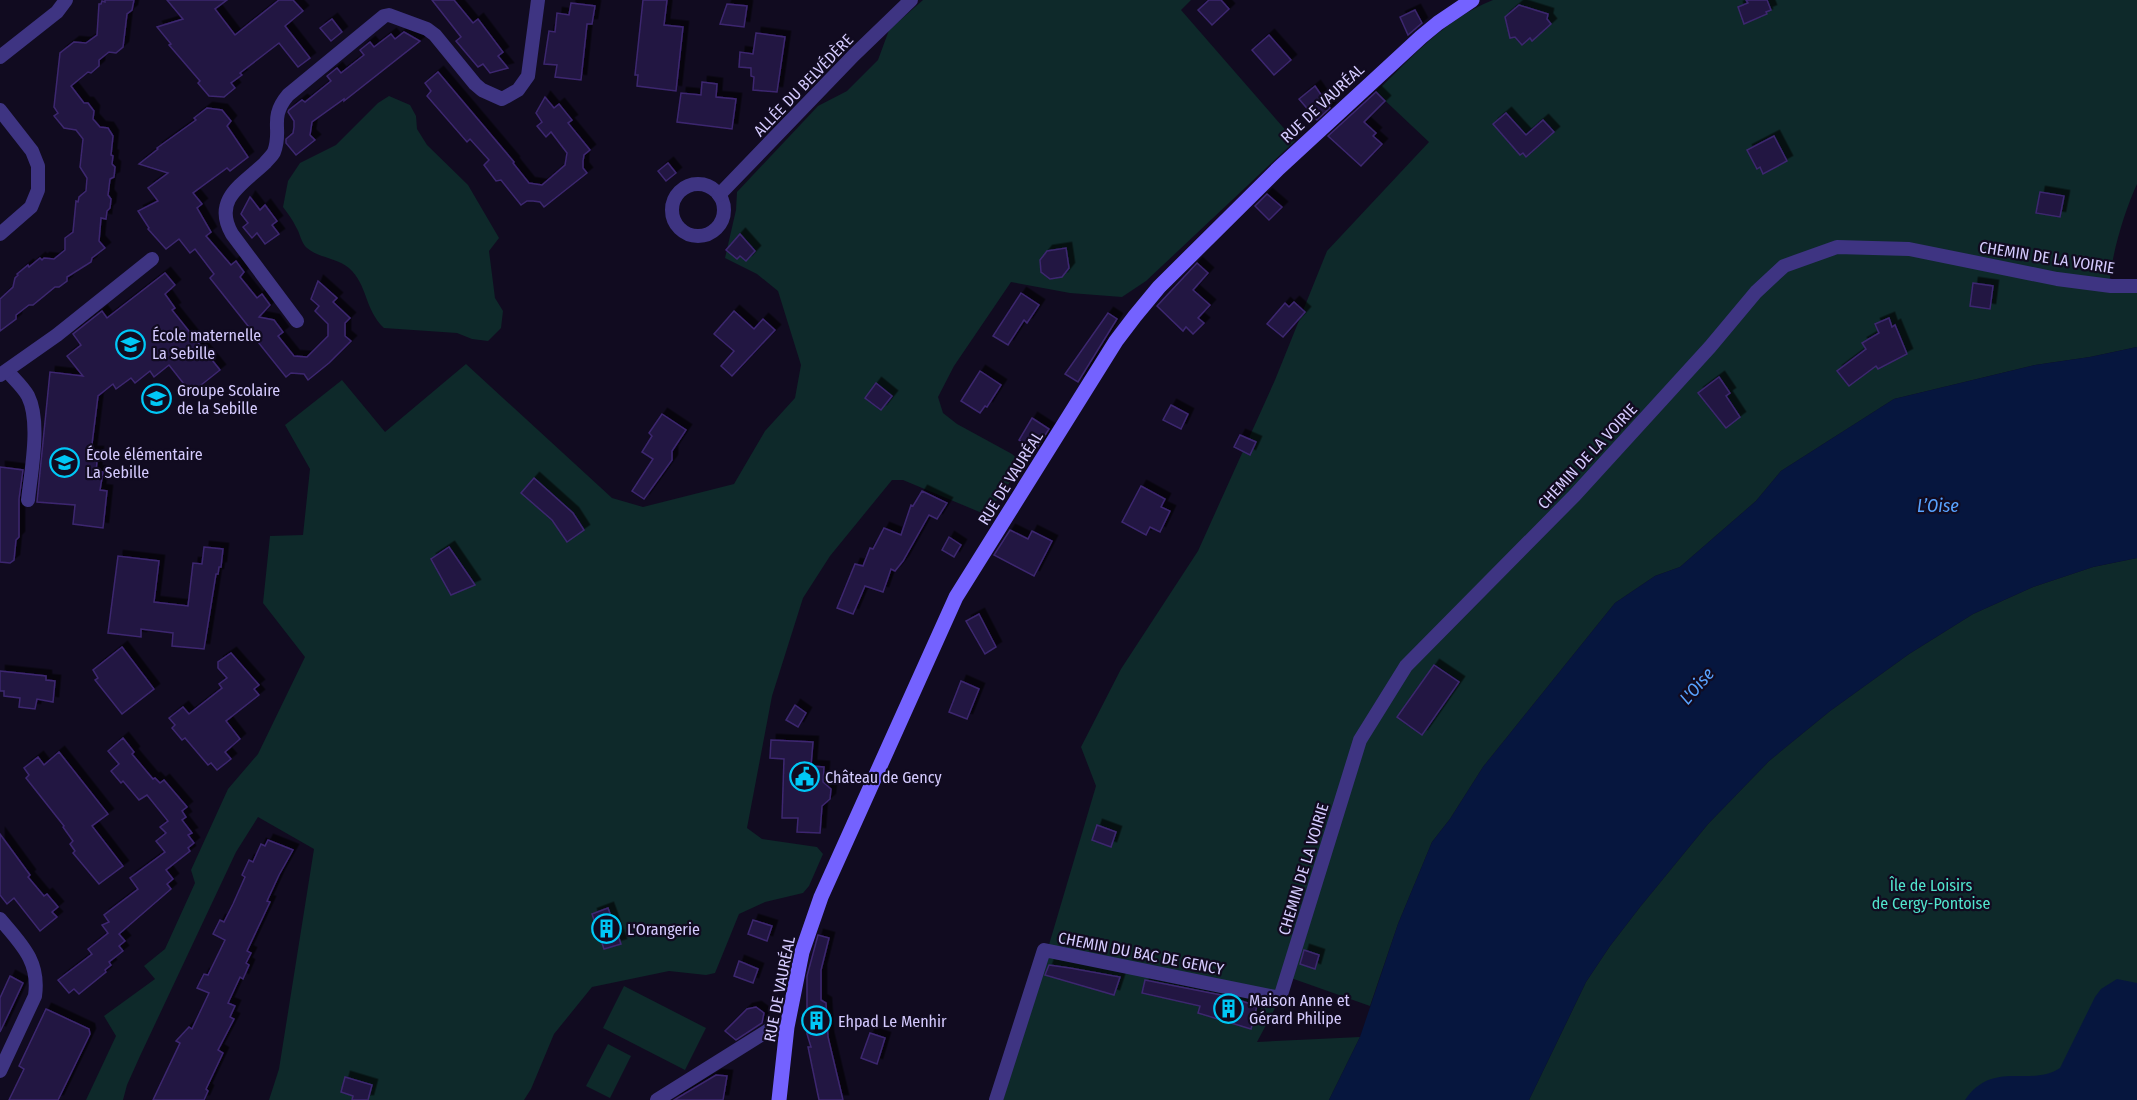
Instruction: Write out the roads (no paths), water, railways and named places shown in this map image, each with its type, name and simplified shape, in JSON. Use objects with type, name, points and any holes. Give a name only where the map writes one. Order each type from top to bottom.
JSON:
[{"type":"street","points":[[0,57],[57,12],[66,0]]},
{"type":"street","points":[[297,321],[225,223],[227,203],[233,191],[262,166],[274,152],[276,117],[282,102],[384,16],[389,15],[426,29],[435,35],[475,84],[482,90],[502,99],[518,90],[528,76],[538,0]]},
{"type":"street","name":"ALLÉE DU BELVÉDÈRE","points":[[719,195],[854,55],[911,0]]},
{"type":"street","name":"RUE DE VAURÉAL","points":[[779,1100],[787,1027],[802,952],[821,897],[956,597],[1116,341],[1159,287],[1280,168],[1421,37],[1472,0]]},
{"type":"street","points":[[0,110],[32,151],[38,166],[38,190],[34,201],[21,218],[0,234]]},
{"type":"street","name":"CHEMIN DE LA VOIRIE","points":[[1280,998],[1360,740],[1406,666],[1575,495],[1710,347],[1756,292],[1784,266],[1837,247],[1909,249],[2057,279],[2111,286],[2137,286]]},
{"type":"street","points":[[28,500],[32,466],[33,415],[26,393],[3,373],[57,335],[152,259]]},
{"type":"street","points":[[0,919],[31,958],[37,984],[35,996],[0,1071]]},
{"type":"street","name":"CHEMIN DU BAC DE GENCY","points":[[996,1100],[1044,950],[1280,998]]},
{"type":"street","points":[[657,1100],[775,1026],[787,1027]]},
{"type":"water","name":"L’Oise","points":[[2137,347],[2137,558],[2093,567],[2033,587],[1973,614],[1909,654],[1830,711],[1769,761],[1708,824],[1610,946],[1586,982],[1529,1100],[1329,1100],[1360,1037],[1398,924],[1432,842],[1450,819],[1483,767],[1615,603],[1655,576],[1680,567],[1756,501],[1781,471],[1894,399],[2035,365]]},
{"type":"water","points":[[2117,979],[2137,983],[2137,1100],[1965,1100],[1976,1088],[1987,1081],[1999,1077],[2036,1076],[2060,1068],[2095,997],[2101,989]]},
{"type":"place","name":"École maternelle La Sebille","points":[[131,344]]},
{"type":"place","name":"Groupe Scolaire de la Sebille","points":[[156,399]]},
{"type":"place","name":"École élémentaire La Sebille","points":[[65,463]]},
{"type":"place","name":"Château de Gency","points":[[804,777]]},
{"type":"place","name":"L'Orangerie","points":[[606,929]]},
{"type":"place","name":"Maison Anne et Gérard Philipe","points":[[1228,1009]]},
{"type":"place","name":"Ehpad Le Menhir","points":[[817,1021]]},
{"type":"water label","name":"L'Oise","points":[[1697,686]]},
{"type":"park label","name":"Île de Loisirs de Cergy-Pontoise","points":[[1931,894]]}]
